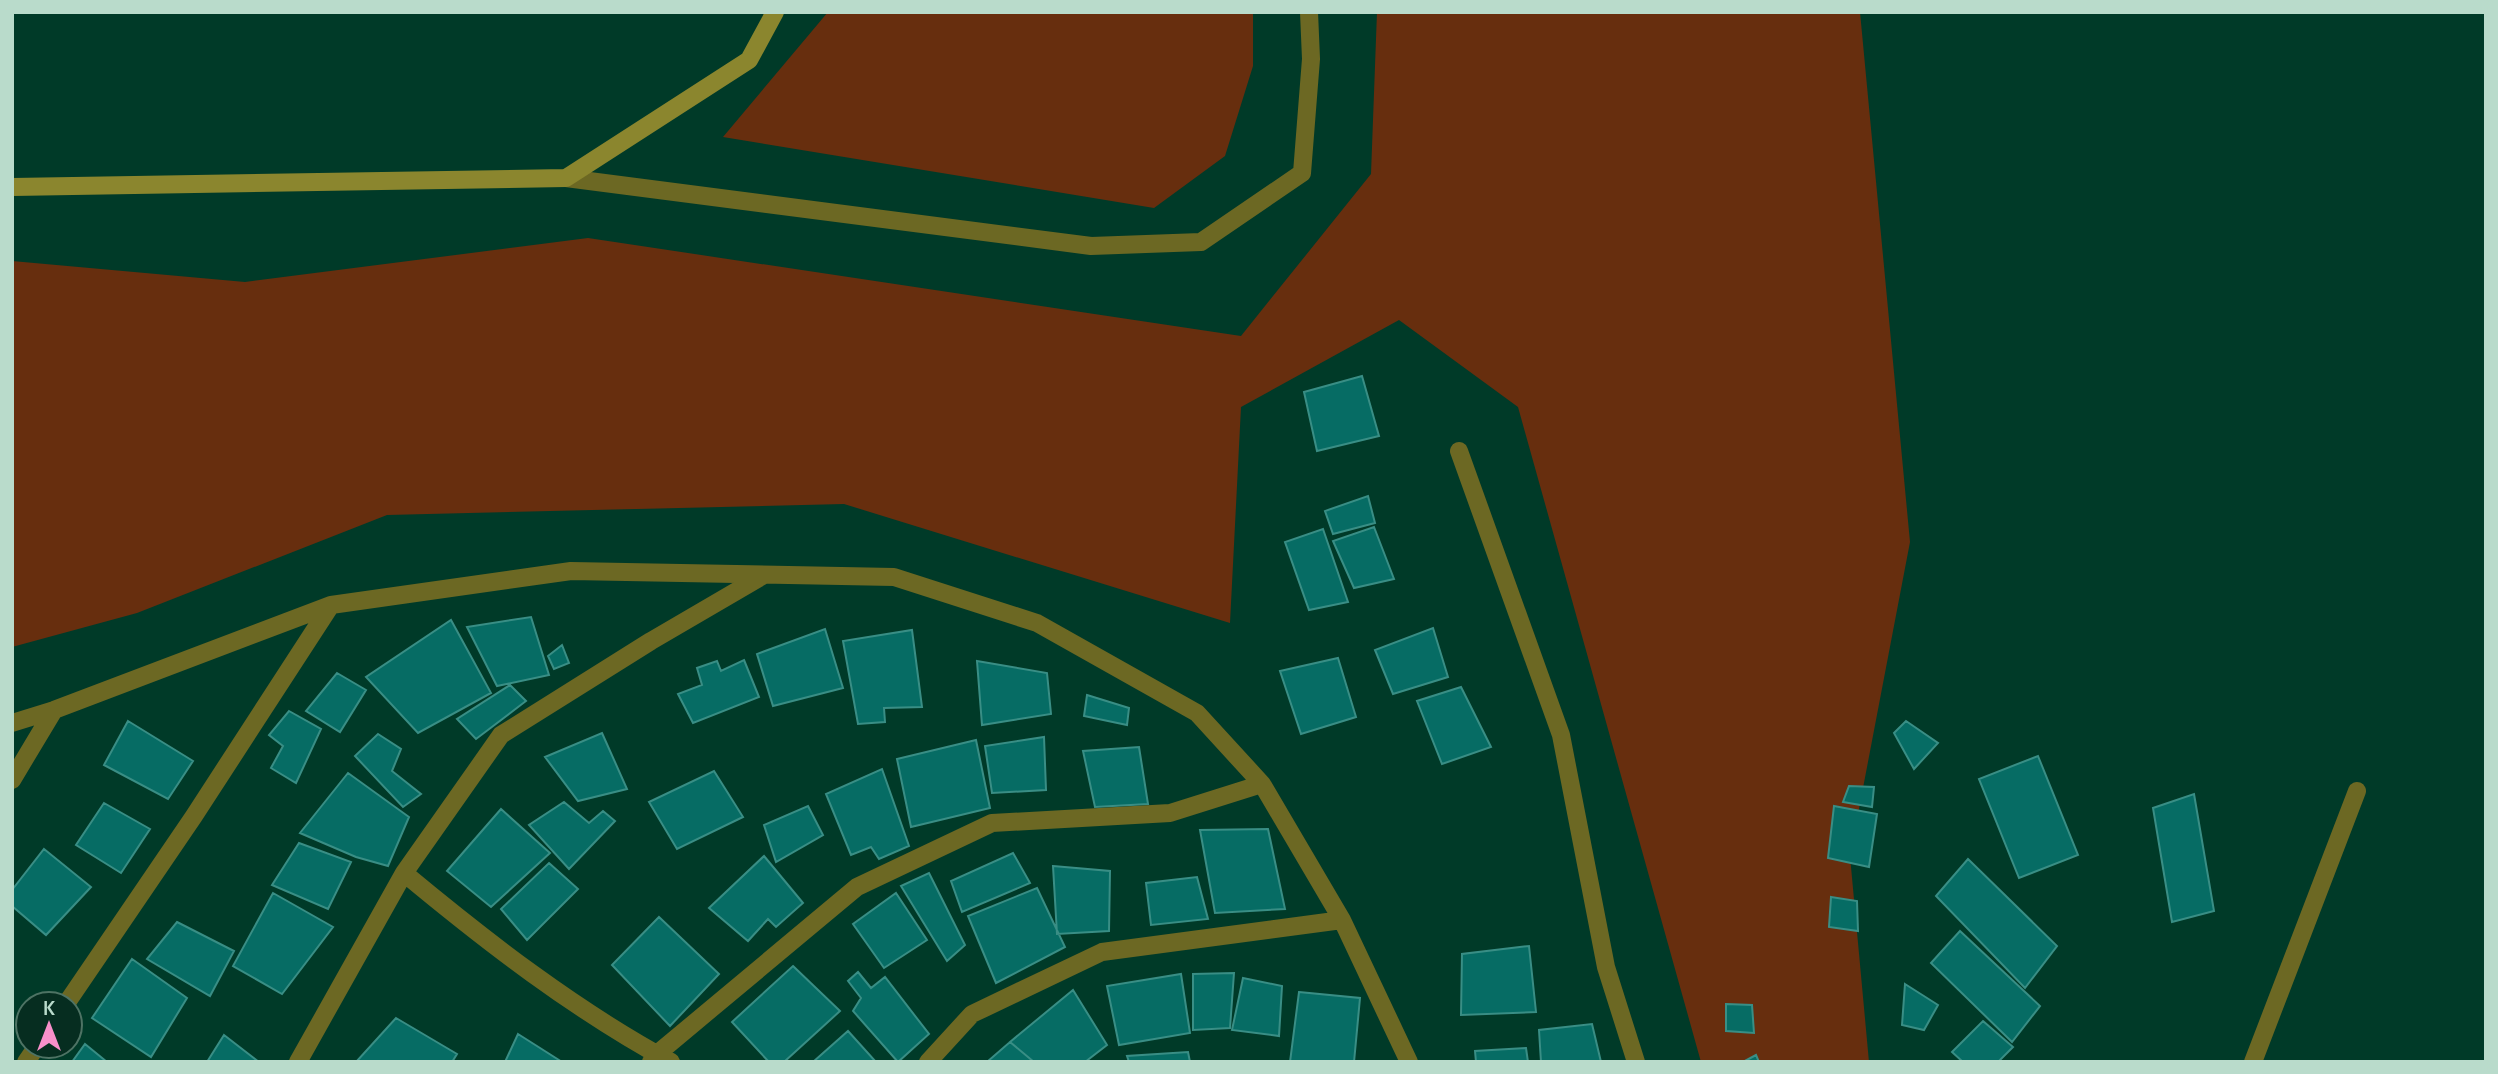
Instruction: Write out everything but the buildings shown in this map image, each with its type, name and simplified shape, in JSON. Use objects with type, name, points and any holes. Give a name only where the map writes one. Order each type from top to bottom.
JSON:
[{"type":"main road","points":[[12,187],[566,178],[749,60],[775,12]]},
{"type":"street","points":[[566,178],[1091,246],[1200,242],[1302,173],[1311,59],[1308,12]]},
{"type":"street","points":[[1459,451],[1561,735],[1606,967],[1636,1062]]},
{"type":"street","points":[[12,723],[54,710],[331,605],[571,571],[894,577],[1037,623],[1197,713],[1262,784],[1342,920],[1409,1062]]},
{"type":"street","points":[[298,1062],[404,873],[501,735],[652,641],[765,575]]},
{"type":"street","points":[[76,990],[194,816],[331,605]]},
{"type":"street","points":[[12,780],[54,710]]},
{"type":"street","points":[[404,873],[474,931],[660,1059],[857,887],[992,823],[1170,813],[1262,784]]},
{"type":"street","points":[[2253,1062],[2357,791]]},
{"type":"street","points":[[928,1062],[972,1014],[1102,952],[1342,920]]},
{"type":"shaded area","points":[[828,12],[1253,12],[1253,66],[1225,156],[1154,208],[723,137]]},
{"type":"shaded area","points":[[1377,12],[1860,12],[1910,542],[1850,856],[1869,1062],[1701,1062],[1518,407],[1399,320],[1241,407],[1230,623],[844,504],[387,515],[137,613],[12,647],[12,261],[245,282],[588,238],[1241,336],[1371,174]]}]
